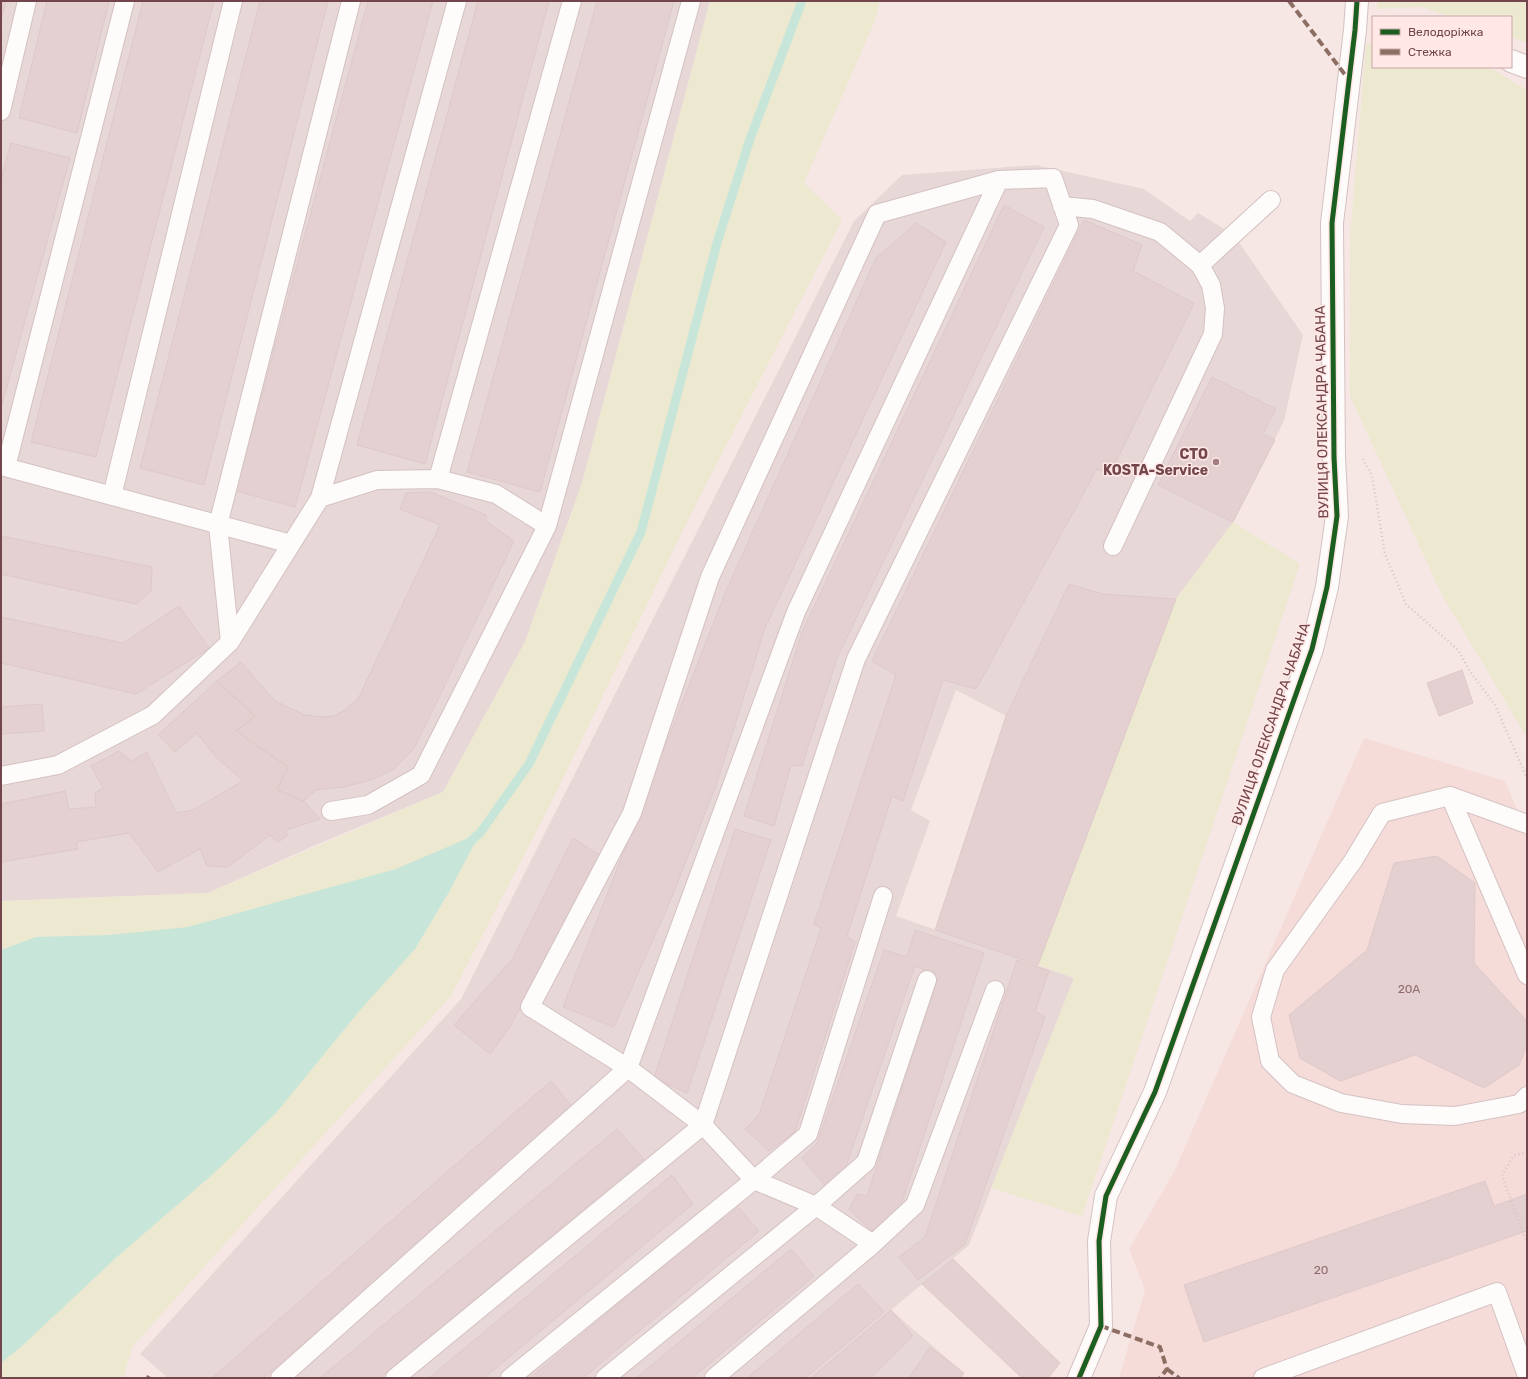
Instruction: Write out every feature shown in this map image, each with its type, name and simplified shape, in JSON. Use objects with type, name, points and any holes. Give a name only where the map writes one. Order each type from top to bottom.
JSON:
[{"type":"street","name":"ВУЛИЦЯ ОЛЕКСАНДРА ЧАБАНА","points":[[1079,1378],[1101,1326],[1099,1240],[1106,1196],[1155,1092],[1312,649],[1327,587],[1337,516],[1334,457],[1332,223],[1364,29],[1357,1]]},
{"type":"street","points":[[1512,61],[1527,67]]},
{"type":"lane","points":[[1,110],[27,1]]},
{"type":"lane","points":[[126,1],[3,466],[291,544]]},
{"type":"lane","points":[[112,496],[233,1]]},
{"type":"lane","points":[[230,642],[218,525],[351,1]]},
{"type":"lane","points":[[1,776],[58,765],[153,715],[230,642],[320,498],[457,1]]},
{"type":"lane","points":[[438,479],[572,1]]},
{"type":"lane","points":[[331,811],[368,805],[421,775],[547,526],[691,1]]},
{"type":"lane","points":[[395,1378],[703,1125],[856,659],[1069,225],[1052,178],[1000,180],[877,214],[710,577],[632,813],[530,1007],[628,1068],[703,1125],[754,1180],[816,1206],[873,1244]]},
{"type":"lane","points":[[280,1378],[628,1068],[796,612],[1000,180]]},
{"type":"lane","points":[[1200,265],[1271,200]]},
{"type":"lane","points":[[1062,206],[1093,208],[1160,232],[1200,265],[1211,285],[1215,308],[1213,334],[1113,546]]},
{"type":"lane","points":[[320,498],[377,480],[438,479],[496,494],[547,526]]},
{"type":"lane","points":[[1527,824],[1450,796],[1382,813],[1353,861],[1275,970],[1261,1017],[1270,1061],[1292,1084],[1341,1103],[1402,1114],[1455,1116],[1519,1104],[1527,1096]]},
{"type":"lane","points":[[1450,796],[1527,975]]},
{"type":"lane","points":[[510,1378],[754,1180],[808,1134],[883,896]]},
{"type":"lane","points":[[605,1378],[816,1206],[866,1162],[926,980]]},
{"type":"lane","points":[[714,1378],[873,1244],[915,1205],[995,990]]},
{"type":"lane","points":[[1263,1378],[1497,1292],[1527,1376]]},
{"type":"path","points":[[1362,456],[1372,476],[1385,554],[1406,604],[1458,650],[1471,673],[1495,705],[1527,778]]},
{"type":"path","points":[[1527,1152],[1513,1156],[1502,1176],[1527,1243]]},
{"type":"shaded area","points":[[1,1],[710,1],[582,483],[525,642],[443,792],[318,844],[208,893],[1,901]]},
{"type":"shaded area","points":[[710,1],[880,1],[874,23],[804,183],[842,220],[690,516],[550,805],[451,996],[133,1346],[123,1378],[1,1378],[1,901],[208,893],[443,792],[525,642],[582,483]]},
{"type":"shaded area","points":[[1378,1],[1527,1],[1527,43],[1512,37],[1512,16],[1448,16],[1421,7],[1377,9]]},
{"type":"shaded area","points":[[1372,43],[1372,68],[1491,68],[1527,90],[1527,738],[1441,593],[1350,396],[1350,237],[1366,44]]},
{"type":"shaded area","points":[[1036,165],[1144,189],[1190,221],[1198,213],[1234,235],[1303,335],[1284,421],[1233,522],[1176,599],[1103,594],[1069,584],[1006,716],[956,690],[911,810],[930,821],[896,916],[1074,978],[969,1245],[891,1310],[964,1373],[961,1378],[164,1378],[166,1376],[140,1354],[461,999],[854,221],[902,175]]},
{"type":"shaded area","points":[[1233,522],[1300,564],[1082,1216],[991,1188],[1074,978],[1038,965],[1176,599]]},
{"type":"shaded area","points":[[1364,738],[1505,781],[1527,833],[1527,1378],[1119,1378],[1145,1290],[1129,1249],[1174,1172]]},
{"type":"shaded area","points":[[480,833],[449,892],[415,949],[361,1009],[276,1113],[212,1175],[118,1256],[22,1346],[1,1363],[1,950],[36,937],[110,935],[188,927],[396,869]]},
{"type":"building","points":[[1,1],[6,1],[1,20]]},
{"type":"building","points":[[47,1],[109,1],[77,133],[19,118]]},
{"type":"building","points":[[143,1],[214,1],[96,457],[31,442]]},
{"type":"building","points":[[260,1],[328,1],[204,485],[140,468]]},
{"type":"building","points":[[368,1],[433,1],[295,507],[236,491]]},
{"type":"building","points":[[478,1],[549,1],[425,464],[357,445]]},
{"type":"building","points":[[597,1],[674,1],[540,492],[467,472]]},
{"type":"building","points":[[11,143],[70,158],[1,408],[1,180]]},
{"type":"building","points":[[1004,205],[1044,227],[838,656],[802,766],[791,765],[774,826],[744,816],[802,632]]},
{"type":"building","points":[[1084,220],[1142,245],[1133,271],[1194,303],[1110,474],[1097,469],[976,689],[943,680],[903,801],[892,796],[847,936],[855,942],[795,1132],[769,1151],[745,1129],[759,1115],[821,928],[814,924],[896,675],[872,661]]},
{"type":"building","points":[[916,223],[946,242],[765,628],[717,783],[669,904],[614,1027],[563,1007],[726,591],[876,258]]},
{"type":"building","name":"СТО KOSTA-Service","points":[[1212,377],[1276,409],[1263,434],[1275,440],[1233,522],[1158,485]]},
{"type":"building","points":[[431,492],[486,515],[486,521],[514,541],[415,747],[394,769],[371,780],[344,787],[316,790],[304,801],[277,790],[288,767],[236,731],[255,716],[217,681],[241,662],[275,701],[305,715],[322,717],[334,716],[345,710],[358,699],[440,525],[400,509],[406,493]]},
{"type":"building","points":[[1,536],[152,567],[151,591],[136,604],[1,574]]},
{"type":"building","points":[[1069,584],[1103,594],[1176,599],[1038,965],[935,930],[1006,716]]},
{"type":"building","points":[[179,606],[209,648],[136,694],[1,663],[1,617],[123,643]]},
{"type":"building","points":[[1462,670],[1473,703],[1439,716],[1427,683]]},
{"type":"building","points":[[217,681],[255,716],[236,731],[288,767],[277,790],[304,801],[320,819],[286,830],[287,836],[278,842],[270,835],[228,867],[207,866],[200,849],[158,872],[129,833],[77,842],[78,849],[1,862],[1,804],[65,791],[69,809],[96,807],[95,793],[103,788],[91,766],[119,751],[131,761],[147,752],[176,813],[193,810],[243,781],[215,756],[197,733],[175,752],[158,735]]},
{"type":"building","points":[[42,704],[44,731],[1,734],[1,707]]},
{"type":"building","points":[[735,829],[771,840],[687,1093],[654,1078]]},
{"type":"building","points":[[573,838],[599,855],[510,1027],[490,1054],[454,1025],[513,958]]},
{"type":"building","points":[[1437,856],[1475,883],[1474,963],[1527,1021],[1527,1045],[1519,1065],[1484,1088],[1415,1055],[1340,1081],[1300,1058],[1289,1015],[1367,950],[1394,863]]},
{"type":"building","points":[[915,930],[984,953],[899,1211],[872,1231],[849,1209],[857,1194],[867,1196],[939,975],[915,966],[845,1169],[826,1187],[802,1158],[817,1143],[884,950],[907,957]]},
{"type":"building","points":[[1017,960],[1049,971],[1035,1011],[1045,1017],[965,1244],[918,1280],[899,1257],[925,1237]]},
{"type":"building","points":[[551,1081],[574,1109],[263,1378],[212,1378]]},
{"type":"building","points":[[617,1129],[644,1159],[380,1378],[320,1378]]},
{"type":"building","points":[[672,1175],[693,1204],[484,1378],[429,1378]]},
{"type":"building","points":[[1485,1181],[1494,1206],[1527,1194],[1527,1231],[1204,1342],[1184,1285]]},
{"type":"building","points":[[736,1205],[759,1231],[583,1378],[530,1378]]},
{"type":"building","points":[[791,1249],[814,1276],[692,1378],[636,1378]]},
{"type":"building","points":[[953,1259],[1060,1363],[1048,1378],[1022,1378],[922,1284]]},
{"type":"building","points":[[858,1284],[884,1312],[805,1378],[747,1378]]},
{"type":"building","points":[[891,1310],[913,1336],[871,1378],[811,1378]]},
{"type":"building","points":[[930,1347],[964,1373],[961,1378],[909,1378]]},
{"type":"waterway","points":[[472,840],[480,833],[529,764],[641,532],[717,243],[750,139],[802,1]]},
{"type":"marked path","points":[[1289,1],[1349,80]]},
{"type":"marked path","points":[[1101,1326],[1160,1347],[1167,1369],[1160,1378]]},
{"type":"marked path","points":[[1167,1369],[1179,1378]]},
{"type":"cycle path","points":[[1079,1378],[1101,1326],[1099,1241],[1106,1196],[1155,1092],[1312,649],[1327,587],[1337,516],[1334,457],[1332,223],[1355,30],[1357,1]]},
{"type":"place","name":"СТО KOSTA-Service","points":[[1216,462]]}]
